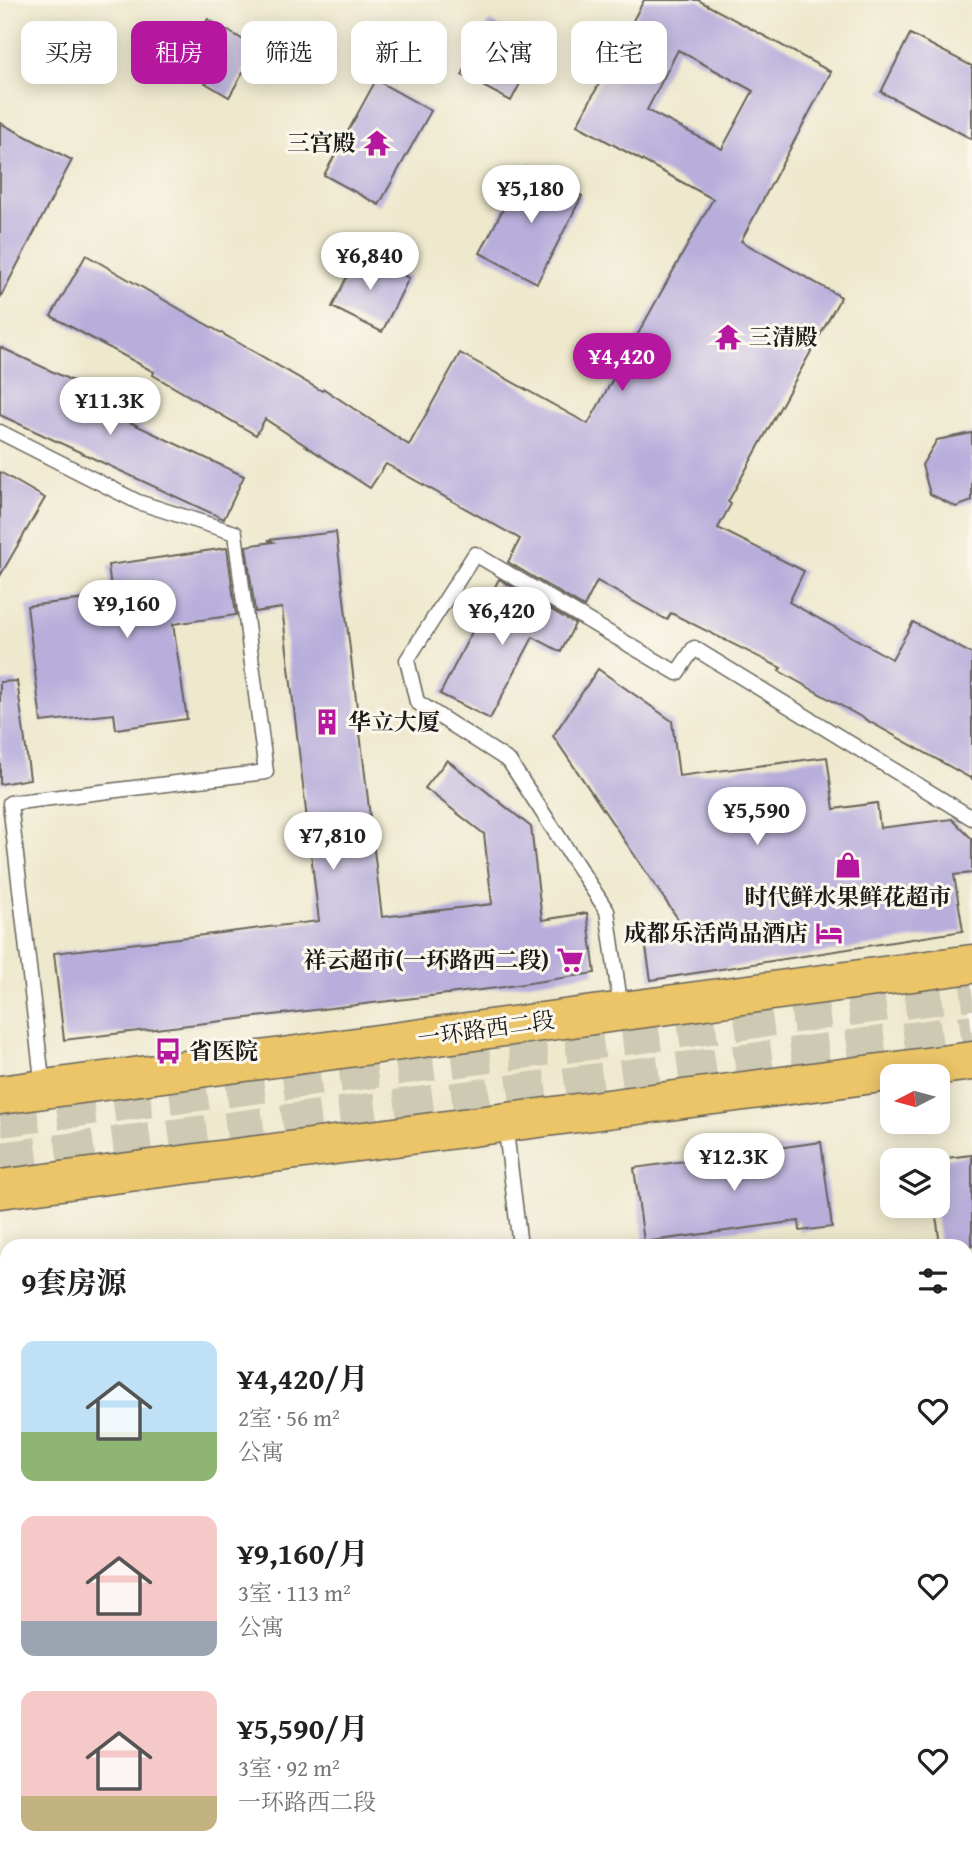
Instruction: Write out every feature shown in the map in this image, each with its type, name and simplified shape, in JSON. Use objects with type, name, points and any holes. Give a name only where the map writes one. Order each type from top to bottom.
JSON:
[{"type":"main road","name":"一环路西二段","points":[[0,1095],[972,964]]},
{"type":"main road","points":[[0,1189],[972,1062]]},
{"type":"lane","points":[[0,432],[138,502],[235,533],[266,772],[10,803],[44,1089]]},
{"type":"lane","points":[[622,1010],[607,911],[509,761],[418,702],[407,660],[475,554],[677,673],[694,648],[972,818]]},
{"type":"lane","points":[[505,1123],[519,1239]]},
{"type":"building","points":[[644,0],[698,0],[831,72],[741,241],[841,297],[728,502],[731,504],[718,528],[804,571],[789,602],[892,659],[913,622],[972,654],[972,779],[779,671],[781,668],[671,613],[667,620],[597,581],[584,607],[508,562],[520,539],[386,464],[370,488],[265,419],[256,435],[153,375],[154,372],[51,316],[86,255],[322,391],[324,389],[409,445],[460,353],[588,424],[713,199],[577,125],[599,84],[660,84],[647,110],[722,149],[753,91],[678,50],[667,71],[667,21],[633,21]]},
{"type":"building","points":[[227,30],[241,39],[241,76],[229,97],[207,84],[227,84]]},
{"type":"building","points":[[910,34],[972,66],[972,139],[881,92]]},
{"type":"building","name":"三宫殿","points":[[374,84],[383,84],[431,111],[379,205],[324,175]]},
{"type":"building","points":[[479,84],[520,84],[511,101]]},
{"type":"building","points":[[0,123],[72,160],[0,298]]},
{"type":"building","points":[[525,167],[582,196],[537,283],[480,253]]},
{"type":"building","points":[[359,252],[409,278],[382,332],[332,307]]},
{"type":"building","points":[[0,347],[79,384],[74,396],[244,476],[224,519],[0,415]]},
{"type":"building","points":[[972,433],[972,501],[956,507],[930,494],[922,465],[937,440]]},
{"type":"building","points":[[0,472],[45,498],[0,576]]},
{"type":"building","name":"华立大厦","points":[[336,532],[382,917],[492,904],[484,834],[425,788],[447,760],[531,827],[542,920],[587,913],[595,973],[497,988],[64,1040],[54,953],[319,921],[282,608],[255,612],[246,546],[273,542],[268,540]]},
{"type":"building","points":[[227,548],[236,615],[173,624],[187,719],[116,729],[114,714],[41,722],[27,606],[112,596],[108,565]]},
{"type":"building","points":[[499,579],[575,624],[561,652],[533,637],[490,719],[440,694]]},
{"type":"building","points":[[598,669],[672,721],[679,776],[827,757],[834,809],[877,803],[880,828],[952,819],[972,839],[972,873],[954,875],[963,931],[651,980],[645,941],[689,935],[553,736]]},
{"type":"building","points":[[17,681],[30,779],[0,784],[0,682]]},
{"type":"building","points":[[821,1142],[832,1227],[800,1231],[799,1221],[666,1239],[644,1239],[634,1168]]},
{"type":"building","points":[[972,1155],[972,1239],[939,1239],[936,1218],[950,1218],[950,1158]]},
{"type":"tunnel","points":[[0,1118],[972,991]]},
{"type":"tunnel","points":[[0,1161],[972,1033]]},
{"type":"place","name":"三宫殿","points":[[377,143]]},
{"type":"place","name":"三清殿","points":[[728,337]]},
{"type":"place","name":"华立大厦","points":[[327,722]]},
{"type":"place","name":"时代鲜水果鲜花超市","points":[[848,865]]},
{"type":"place","name":"成都乐活尚品酒店","points":[[829,933]]},
{"type":"place","name":"祥云超市(一环路西二段)","points":[[570,960]]},
{"type":"place","name":"省医院","points":[[168,1051]]}]
